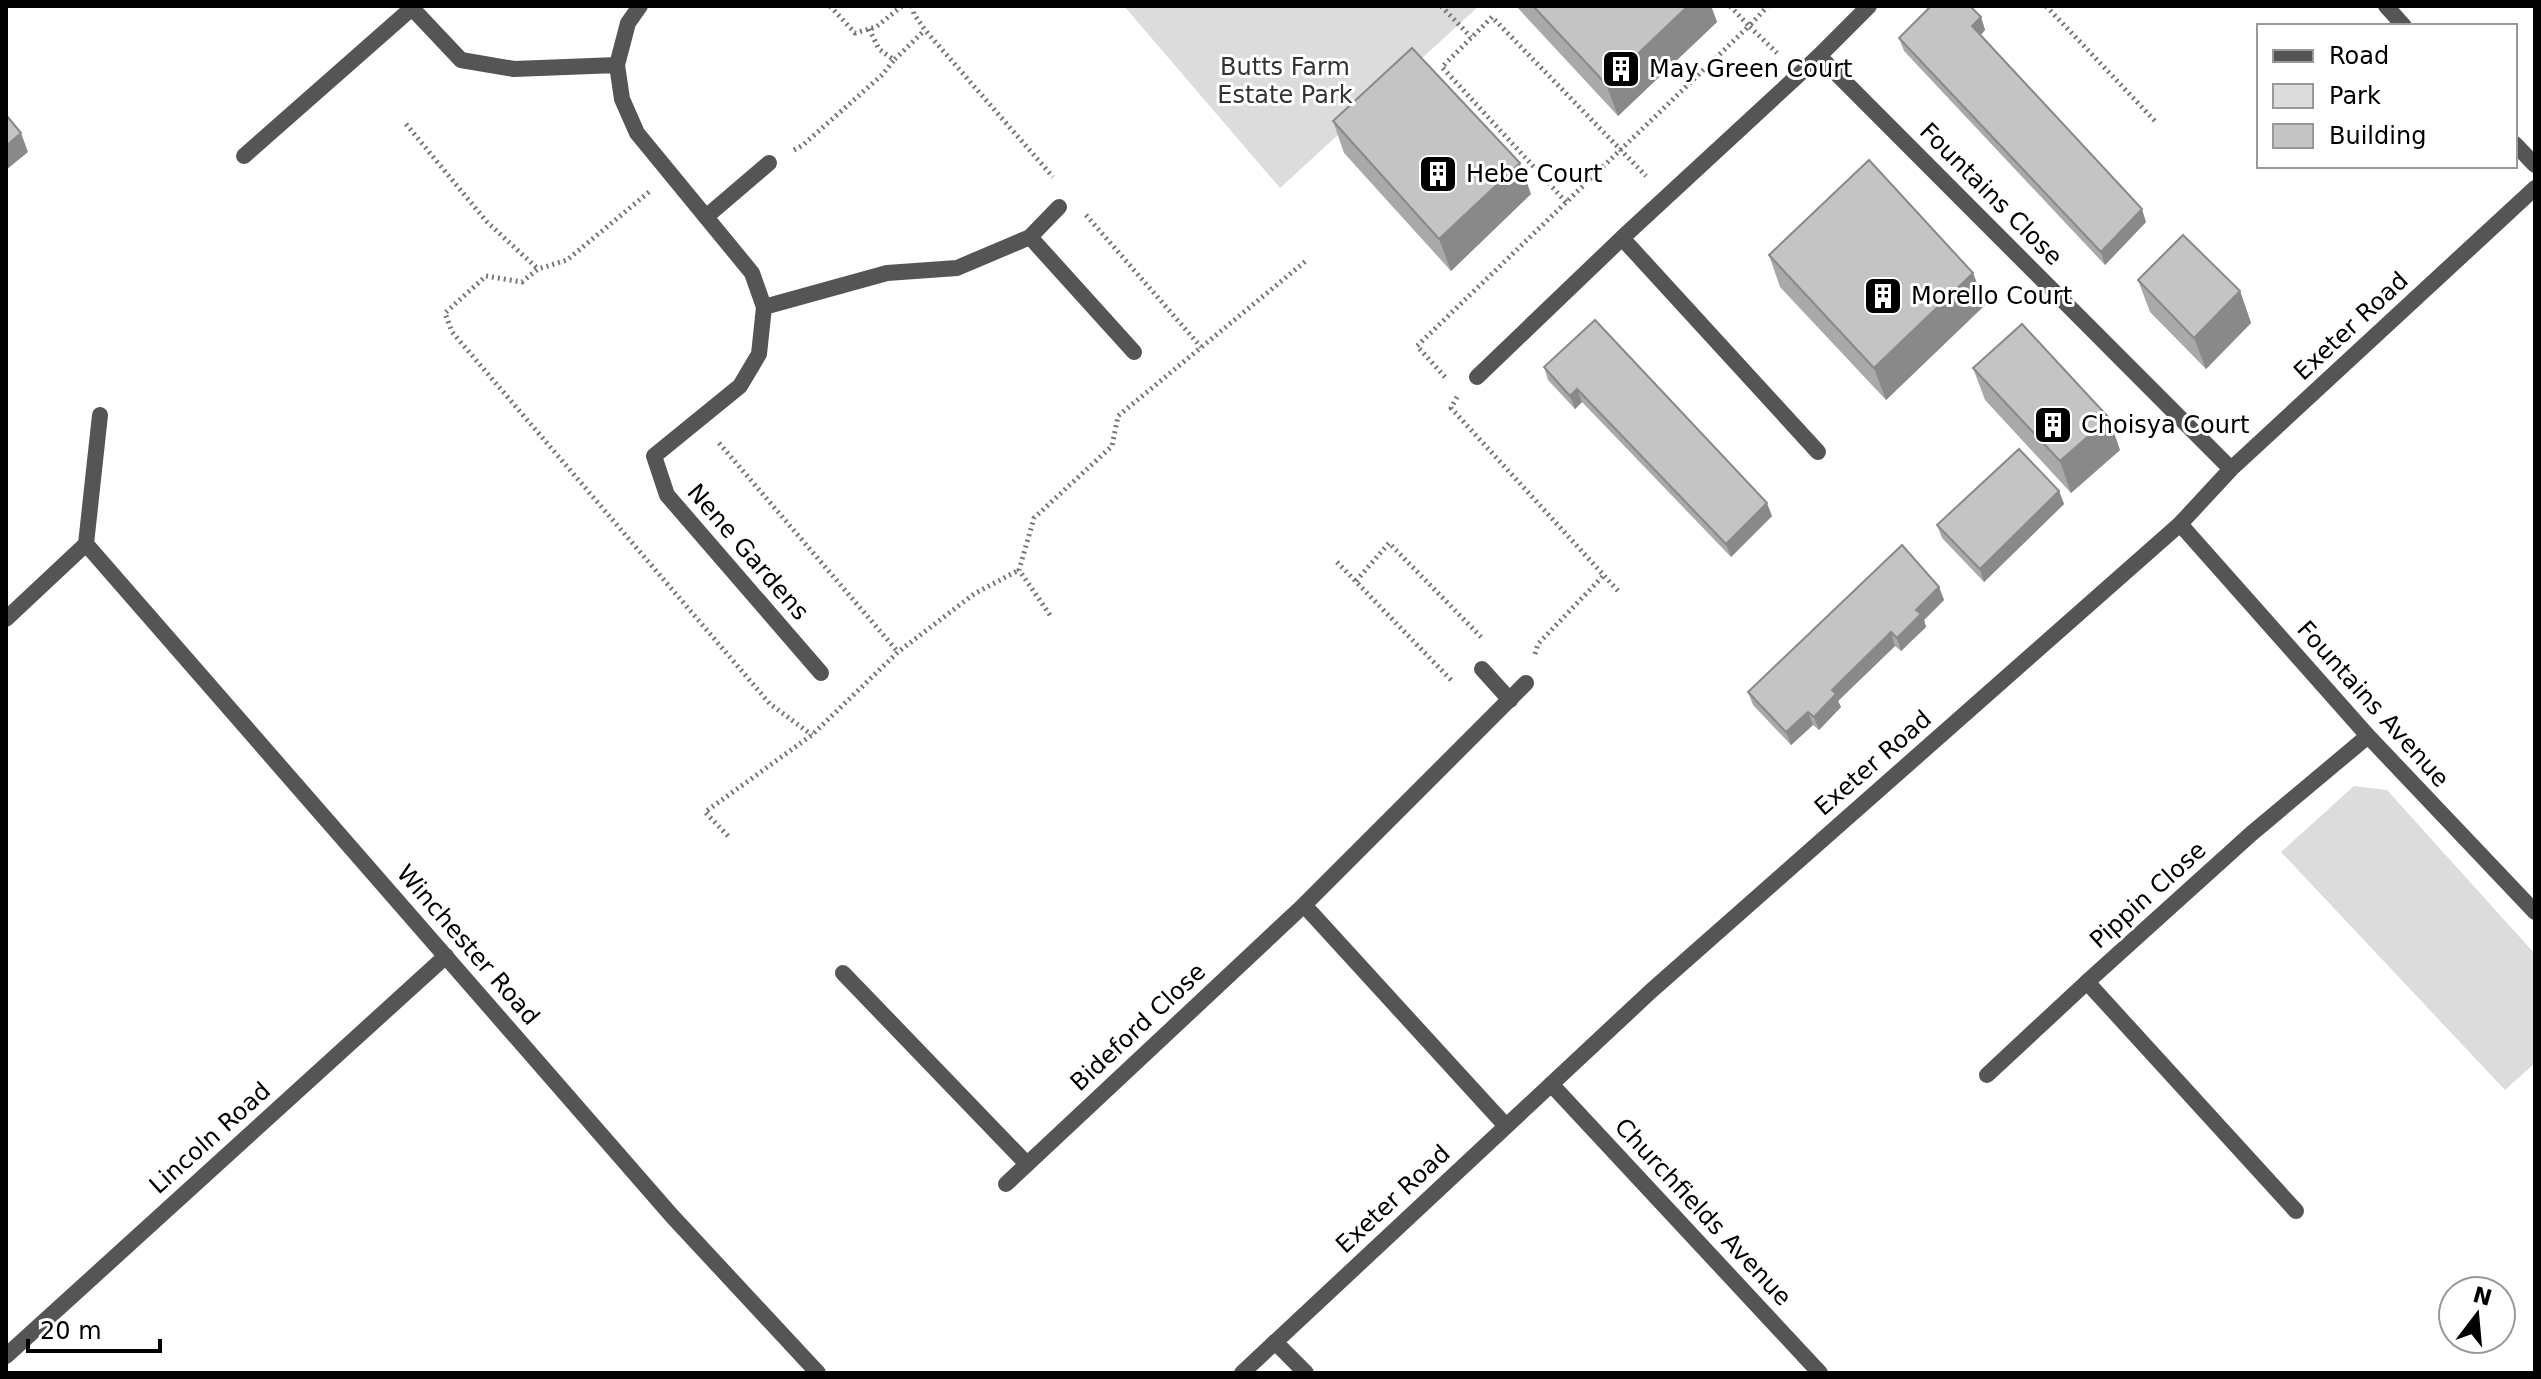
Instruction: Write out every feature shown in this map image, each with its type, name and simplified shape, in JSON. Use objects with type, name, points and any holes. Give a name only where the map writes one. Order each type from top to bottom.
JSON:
[{"type":"street","name":"Nene Gardens","points":[[640,6],[628,23],[617,65],[622,99],[637,133],[752,273],[764,307],[759,354],[740,386],[654,456],[667,495],[821,673]]},
{"type":"street","points":[[1477,377],[1869,6]]},
{"type":"street","points":[[2386,6],[2402,24]]},
{"type":"street","points":[[244,156],[411,7],[461,60],[514,69],[617,65]]},
{"type":"street","name":"Fountains Close","points":[[1819,56],[2231,469]]},
{"type":"street","points":[[2517,146],[2535,165]]},
{"type":"street","points":[[707,216],[769,163]]},
{"type":"street","name":"Exeter Road","points":[[1242,1373],[1651,991],[2180,524],[2231,469],[2535,188]]},
{"type":"street","points":[[764,307],[887,273],[957,268],[1030,237],[1059,207]]},
{"type":"street","points":[[1030,237],[1134,352]]},
{"type":"street","points":[[1622,238],[1818,452]]},
{"type":"street","points":[[6,619],[86,544],[100,415]]},
{"type":"street","name":"Fountains Avenue","points":[[2180,524],[2368,736],[2535,912]]},
{"type":"street","name":"Winchester Road","points":[[86,544],[672,1216],[818,1373]]},
{"type":"street","points":[[1482,669],[1510,700]]},
{"type":"street","name":"Bideford Close","points":[[1006,1184],[1304,905],[1526,683]]},
{"type":"street","name":"Pippin Close","points":[[2296,1211],[2087,982],[2251,834],[2368,736]]},
{"type":"street","points":[[1304,905],[1506,1126]]},
{"type":"street","name":"Lincoln Road","points":[[6,1356],[446,956]]},
{"type":"street","points":[[843,973],[1027,1164]]},
{"type":"street","points":[[1987,1075],[2087,982]]},
{"type":"street","name":"Churchfields Avenue","points":[[1551,1084],[1820,1373]]},
{"type":"street","points":[[1275,1342],[1306,1373]]},
{"type":"path","points":[[830,6],[855,33],[876,27],[902,6]]},
{"type":"path","points":[[912,6],[925,30],[1061,186]]},
{"type":"path","points":[[1441,6],[1471,37]]},
{"type":"path","points":[[1730,6],[1799,74]]},
{"type":"path","points":[[1460,393],[1417,346],[1768,6]]},
{"type":"path","points":[[2046,6],[2155,121]]},
{"type":"path","points":[[1566,202],[1442,67],[1492,17],[1666,197]]},
{"type":"path","points":[[869,29],[879,49],[894,60]]},
{"type":"path","points":[[769,163],[803,145],[882,75],[925,30]]},
{"type":"path","points":[[406,124],[487,222],[538,269]]},
{"type":"path","points":[[671,174],[567,260],[538,269],[522,282],[486,276],[445,313],[452,332],[770,704],[812,735]]},
{"type":"path","points":[[1079,207],[1201,347]]},
{"type":"path","points":[[728,836],[705,812],[812,735],[898,652],[974,594],[1019,570],[1034,518],[1112,446],[1118,416],[1307,260]]},
{"type":"path","points":[[1477,377],[1460,393],[1451,408],[1620,593]]},
{"type":"path","points":[[699,419],[898,652]]},
{"type":"path","points":[[1356,581],[1389,543],[1484,640]]},
{"type":"path","points":[[1337,562],[1466,696],[1487,722]]},
{"type":"path","points":[[1019,570],[1050,615]]},
{"type":"path","points":[[1526,683],[1538,644],[1605,574]]},
{"type":"green space","name":"Butts Farm Estate Park","points":[[1124,6],[1479,6],[1280,188]]},
{"type":"green space","points":[[2354,786],[2387,790],[2535,954],[2535,1063],[2505,1090],[2281,852]]},
{"type":"building","points":[[1533,6],[1688,6],[1606,84]]},
{"type":"building","points":[[1931,6],[1970,6],[1981,17],[1972,26],[2142,209],[2101,252],[1899,38]]},
{"type":"building","name":"Hebe Court","points":[[1412,48],[1520,163],[1439,239],[1333,121]]},
{"type":"building","points":[[6,115],[21,133],[6,146]]},
{"type":"building","name":"Morello Court","points":[[1869,160],[1973,273],[1874,368],[1769,255]]},
{"type":"building","points":[[2183,235],[2240,291],[2194,338],[2138,280]]},
{"type":"building","points":[[1595,320],[1767,503],[1726,544],[1577,389],[1570,396],[1544,367]]},
{"type":"building","points":[[2022,324],[2109,418],[2060,461],[1973,368]]},
{"type":"building","points":[[2019,449],[2059,491],[1980,569],[1937,525]]},
{"type":"building","points":[[1902,545],[1939,587],[1916,610],[1921,614],[1897,638],[1891,632],[1832,690],[1836,694],[1814,717],[1808,712],[1786,732],[1748,692]]},
{"type":"place","name":"May Green Court","points":[[1621,69]]},
{"type":"place","name":"Hebe Court","points":[[1438,174]]},
{"type":"place","name":"Morello Court","points":[[1883,296]]},
{"type":"place","name":"Choisya Court","points":[[2053,425]]}]
